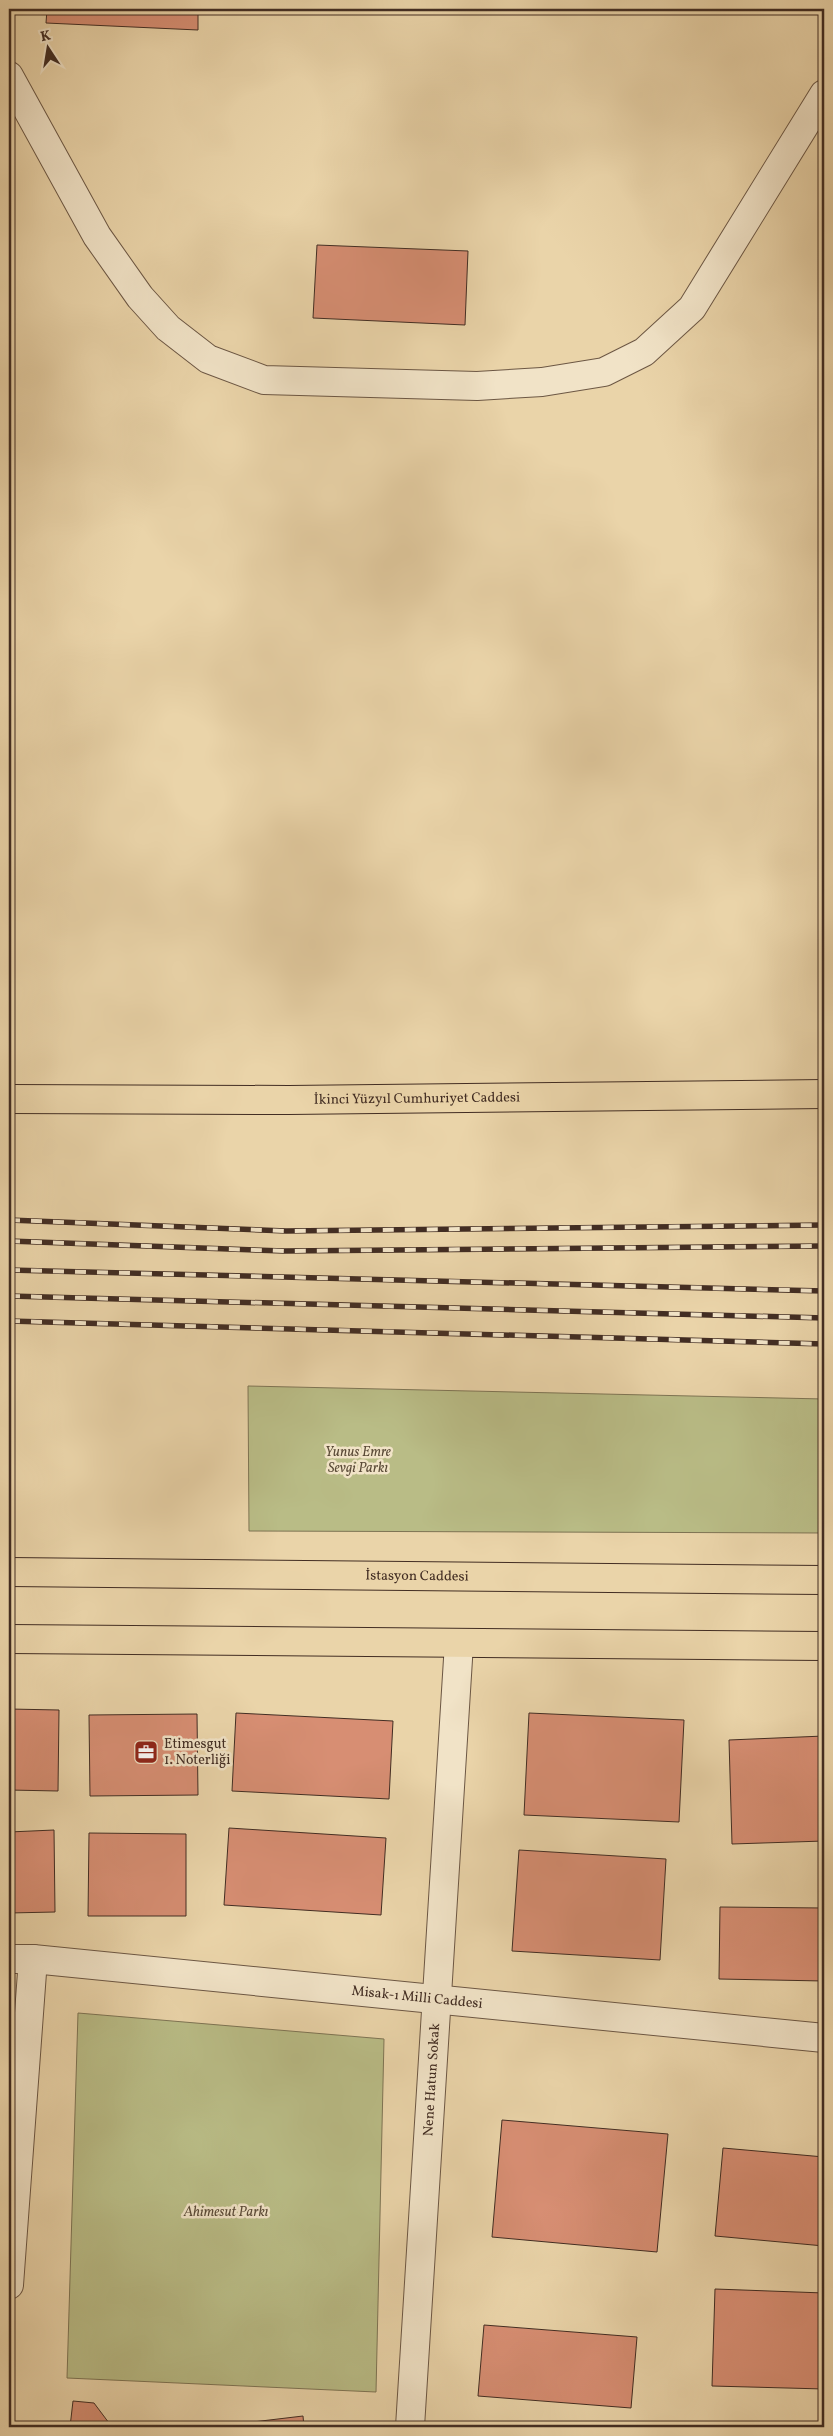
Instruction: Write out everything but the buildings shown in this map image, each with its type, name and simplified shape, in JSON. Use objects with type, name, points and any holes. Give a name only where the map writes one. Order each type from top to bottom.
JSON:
[{"type":"main road","name":"İkinci Yüzyıl Cumhuriyet Caddesi","points":[[9,1099],[289,1100],[824,1094]]},
{"type":"main road","name":"İstasyon Caddesi","points":[[9,1572],[824,1580]]},
{"type":"main road","points":[[9,1639],[824,1646]]},
{"type":"street","points":[[9,76],[97,236],[140,297],[168,328],[208,359],[264,380],[477,386],[542,382],[604,372],[644,352],[692,308],[824,94]]},
{"type":"street","name":"Nene Hatun Sokak","points":[[410,2427],[458,1643]]},
{"type":"street","points":[[9,2285],[21,1959]]},
{"type":"street","name":"Misak-ı Milli Caddesi","points":[[21,1959],[824,2038]]},
{"type":"green space","name":"Yunus Emre Sevgi Parkı","points":[[248,1386],[824,1399],[824,1533],[249,1531]]},
{"type":"green space","name":"Ahimesut Parkı","points":[[78,2013],[384,2039],[376,2392],[67,2378]]},
{"type":"railway","points":[[9,1220],[286,1231],[824,1225]]},
{"type":"railway","points":[[9,1241],[284,1251],[824,1246]]},
{"type":"railway","points":[[9,1270],[824,1291]]},
{"type":"railway","points":[[9,1296],[824,1318]]},
{"type":"railway","points":[[9,1321],[824,1344]]},
{"type":"place","name":"Etimesgut 1. Noterliği","points":[[146,1752]]}]
